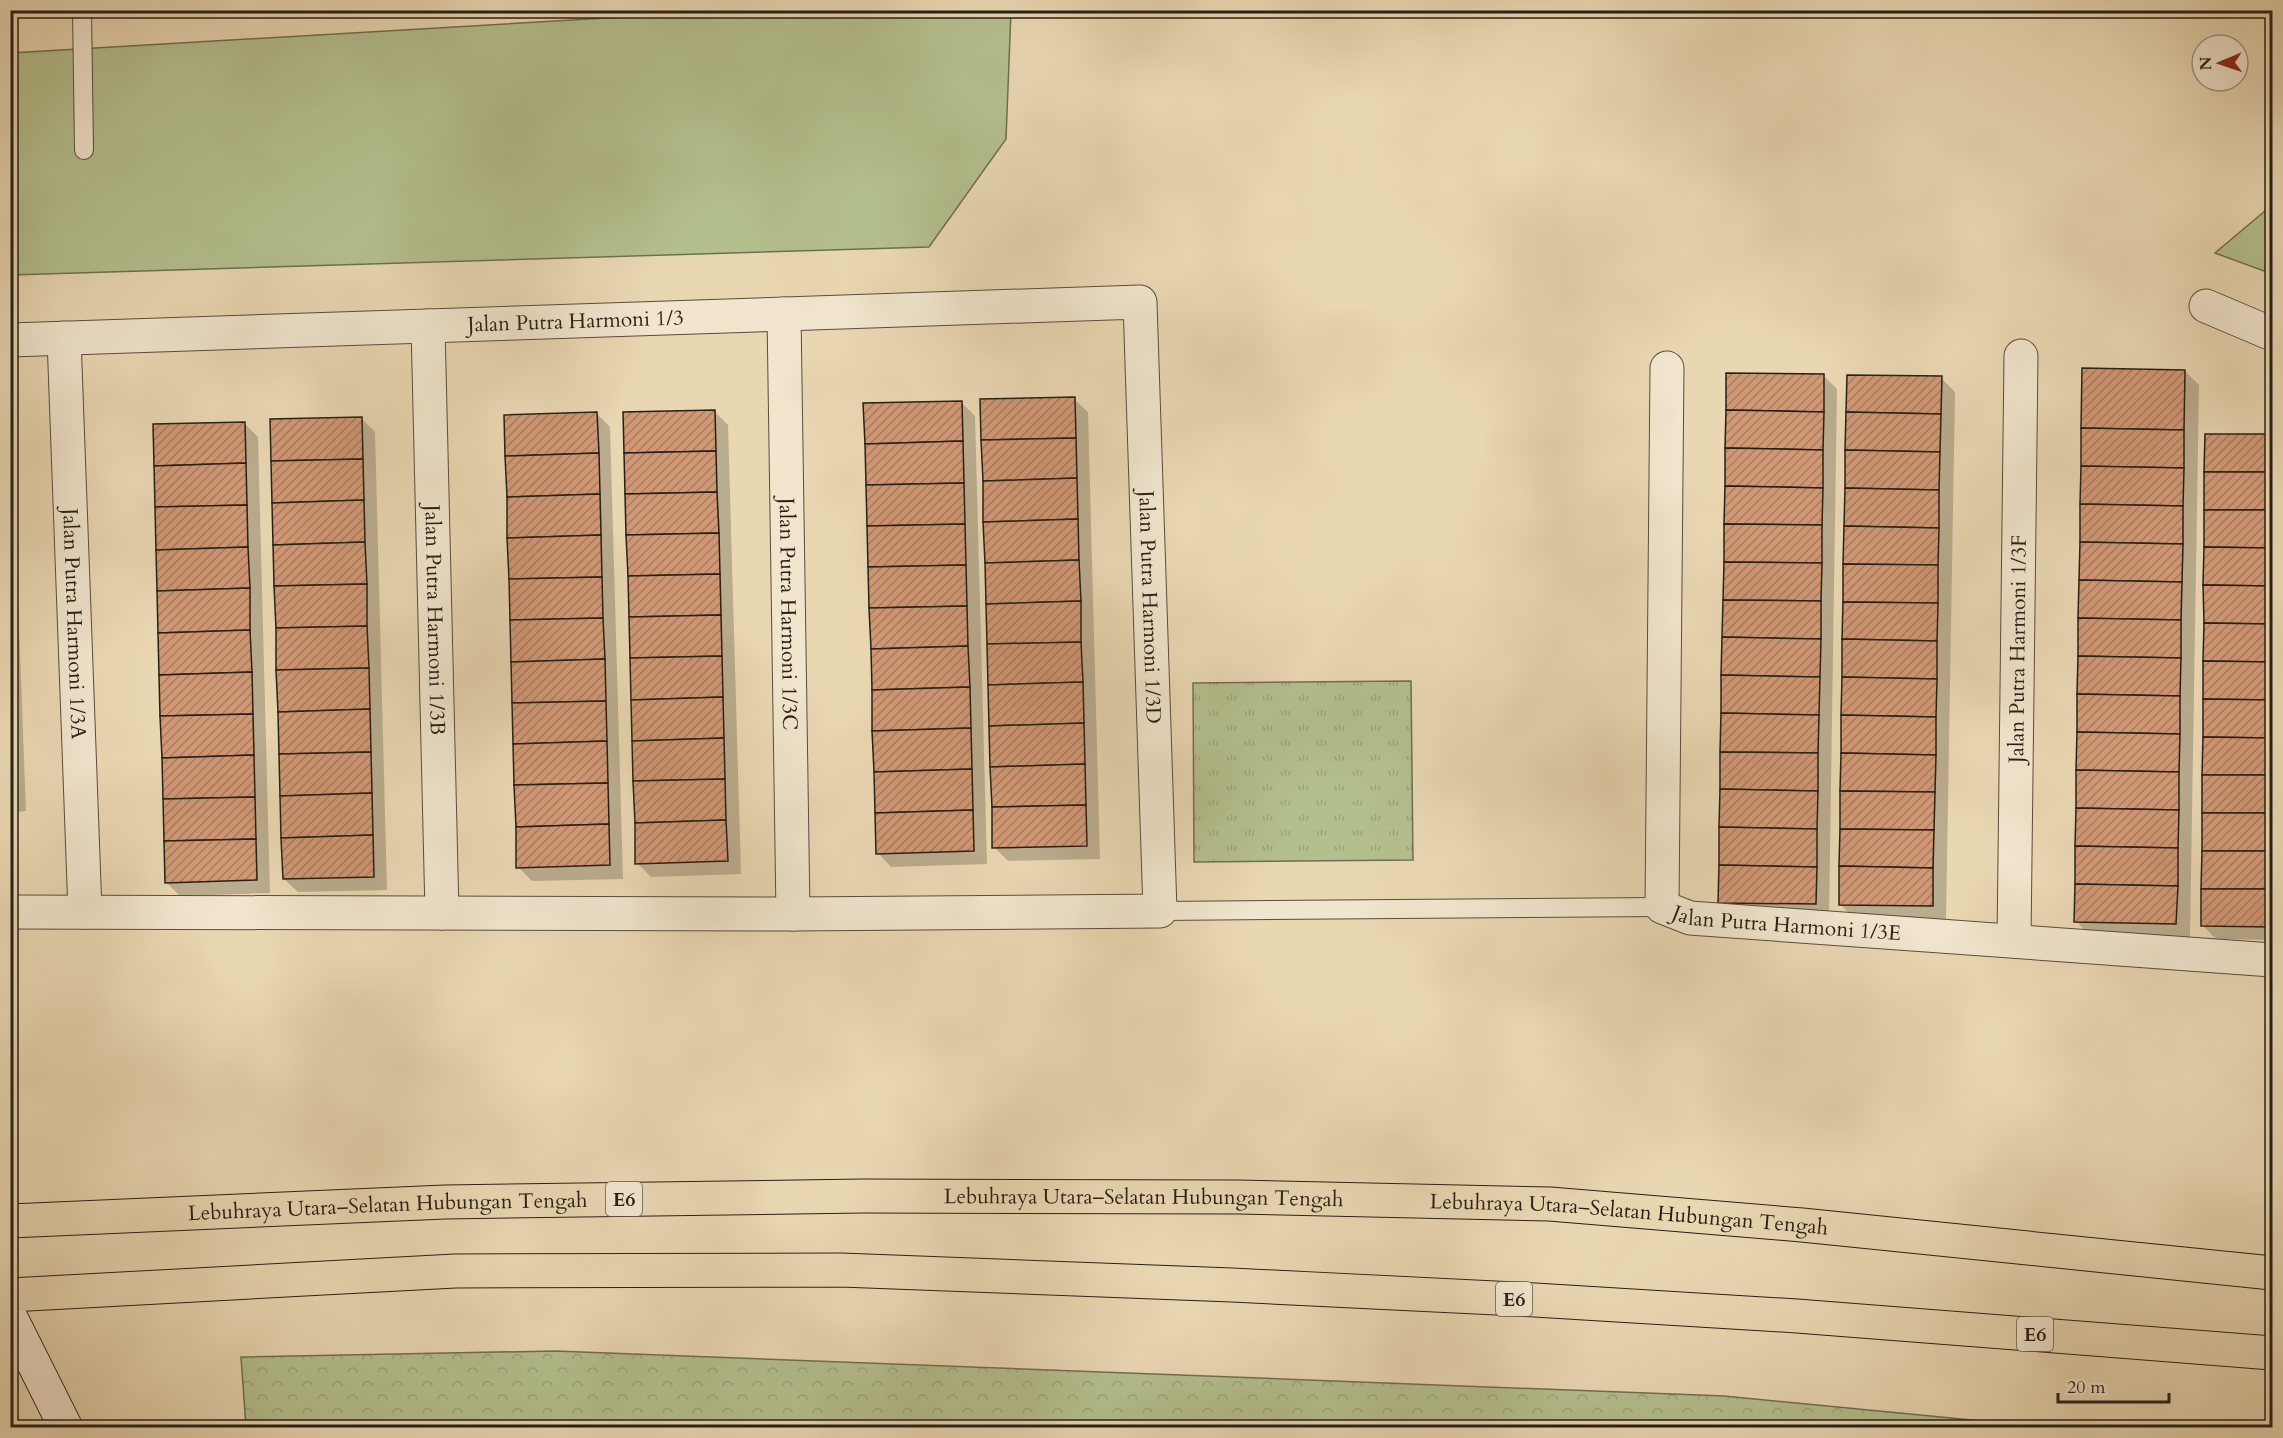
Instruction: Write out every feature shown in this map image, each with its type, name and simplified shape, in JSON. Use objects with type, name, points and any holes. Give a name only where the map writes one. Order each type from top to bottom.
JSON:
[{"type":"highway","name":"Lebuhraya Utara–Selatan Hubungan Tengah","points":[[10,1221],[445,1202],[863,1196],[1238,1197],[1550,1204],[1802,1225],[2272,1272]]},
{"type":"highway","name":"E6","points":[[10,1294],[455,1271],[841,1270],[1232,1285],[1797,1316],[2272,1353]]},
{"type":"street","name":"Jalan Putra Harmoni 1/3","points":[[10,340],[1140,302]]},
{"type":"street","name":"Jalan Putra Harmoni 1/3D","points":[[1140,302],[1160,911]]},
{"type":"street","points":[[2206,306],[2272,333]]},
{"type":"street","name":"Jalan Putra Harmoni 1/3C","points":[[784,314],[793,914]]},
{"type":"street","name":"Jalan Putra Harmoni 1/3B","points":[[428,326],[442,913]]},
{"type":"street","name":"Jalan Putra Harmoni 1/3A","points":[[64,338],[85,912]]},
{"type":"street","name":"Jalan Putra Harmoni 1/3F","points":[[2014,941],[2021,356]]},
{"type":"street","name":"Jalan Putra Harmoni 1/3E","points":[[1667,368],[1662,907],[1690,918],[2272,960]]},
{"type":"street","points":[[10,912],[793,914],[1160,911]]},
{"type":"street","points":[[10,1316],[66,1428]]},
{"type":"lane","points":[[82,10],[84,150]]},
{"type":"lane","points":[[1160,911],[1662,907]]},
{"type":"green space","points":[[726,11],[1011,11],[1006,139],[929,247],[11,275],[11,53]]},
{"type":"green space","points":[[2272,205],[2272,274],[2215,253]]},
{"type":"green space","points":[[1411,681],[1413,860],[1194,862],[1193,683]]},
{"type":"green space","points":[[555,1351],[1724,1396],[2044,1427],[246,1427],[241,1357]]},
{"type":"building","points":[[2082,368],[2185,370],[2184,430],[2081,428]]},
{"type":"building","points":[[1726,373],[1824,374],[1824,412],[1726,410]]},
{"type":"building","points":[[1847,375],[1942,376],[1941,414],[1846,412]]},
{"type":"building","points":[[1075,397],[1076,438],[981,440],[980,399]]},
{"type":"building","points":[[962,401],[963,441],[865,444],[863,403]]},
{"type":"building","points":[[715,410],[716,451],[624,453],[623,412]]},
{"type":"building","points":[[1726,410],[1824,412],[1823,450],[1725,448]]},
{"type":"building","points":[[597,412],[599,453],[505,456],[504,415]]},
{"type":"building","points":[[1846,412],[1941,414],[1940,452],[1845,450]]},
{"type":"building","points":[[362,417],[363,459],[271,461],[270,419]]},
{"type":"building","points":[[245,422],[246,463],[154,466],[153,424]]},
{"type":"building","points":[[2081,428],[2184,430],[2184,468],[2081,466]]},
{"type":"building","points":[[2205,434],[2272,434],[2272,472],[2204,472]]},
{"type":"building","points":[[1076,438],[1077,478],[983,481],[981,440]]},
{"type":"building","points":[[963,441],[964,483],[866,485],[865,444]]},
{"type":"building","points":[[1725,448],[1823,450],[1823,488],[1725,486]]},
{"type":"building","points":[[1845,450],[1940,452],[1939,490],[1845,488]]},
{"type":"building","points":[[716,451],[717,492],[625,494],[624,453]]},
{"type":"building","points":[[599,453],[600,494],[507,497],[505,456]]},
{"type":"building","points":[[363,459],[364,500],[272,503],[271,461]]},
{"type":"building","points":[[246,463],[247,505],[155,507],[154,466]]},
{"type":"building","points":[[2081,466],[2184,468],[2183,506],[2080,504]]},
{"type":"building","points":[[2204,472],[2272,472],[2272,510],[2204,510]]},
{"type":"building","points":[[1077,478],[1078,519],[983,522],[983,481]]},
{"type":"building","points":[[964,483],[965,524],[867,526],[866,485]]},
{"type":"building","points":[[1725,486],[1823,488],[1822,525],[1724,524]]},
{"type":"building","points":[[1845,488],[1939,490],[1939,528],[1844,526]]},
{"type":"building","points":[[717,492],[719,533],[626,535],[625,494]]},
{"type":"building","points":[[600,494],[601,535],[507,538],[507,497]]},
{"type":"building","points":[[364,500],[365,542],[273,545],[272,503]]},
{"type":"building","points":[[2080,504],[2183,506],[2183,544],[2080,542]]},
{"type":"building","points":[[247,505],[248,547],[156,550],[155,507]]},
{"type":"building","points":[[2204,510],[2272,510],[2272,548],[2204,547]]},
{"type":"building","points":[[1078,519],[1079,560],[985,563],[983,522]]},
{"type":"building","points":[[965,524],[966,565],[868,567],[867,526]]},
{"type":"building","points":[[1724,524],[1822,525],[1822,563],[1724,562]]},
{"type":"building","points":[[1844,526],[1939,528],[1938,565],[1843,564]]},
{"type":"building","points":[[719,533],[720,574],[628,576],[626,535]]},
{"type":"building","points":[[601,535],[602,577],[509,579],[507,538]]},
{"type":"building","points":[[365,542],[367,584],[274,586],[273,545]]},
{"type":"building","points":[[2080,542],[2183,544],[2182,582],[2079,580]]},
{"type":"building","points":[[248,547],[250,588],[157,591],[156,550]]},
{"type":"building","points":[[2204,547],[2272,548],[2272,586],[2203,585]]},
{"type":"building","points":[[1079,560],[1081,601],[986,604],[985,563]]},
{"type":"building","points":[[1724,562],[1822,563],[1821,601],[1723,600]]},
{"type":"building","points":[[1843,564],[1938,565],[1938,603],[1843,602]]},
{"type":"building","points":[[966,565],[967,606],[869,608],[868,567]]},
{"type":"building","points":[[720,574],[721,615],[629,617],[628,576]]},
{"type":"building","points":[[602,577],[603,618],[510,620],[509,579]]},
{"type":"building","points":[[2079,580],[2182,582],[2181,620],[2078,618]]},
{"type":"building","points":[[367,584],[367,626],[276,628],[274,586]]},
{"type":"building","points":[[2203,585],[2272,586],[2272,624],[2204,623]]},
{"type":"building","points":[[250,588],[250,630],[158,633],[157,591]]},
{"type":"building","points":[[1723,600],[1821,601],[1821,639],[1722,637]]},
{"type":"building","points":[[1081,601],[1081,642],[987,644],[986,604]]},
{"type":"building","points":[[1843,602],[1938,603],[1937,641],[1842,639]]},
{"type":"building","points":[[967,606],[968,646],[871,649],[869,608]]},
{"type":"building","points":[[721,615],[722,656],[630,658],[629,617]]},
{"type":"building","points":[[603,618],[605,659],[511,662],[510,620]]},
{"type":"building","points":[[2078,618],[2181,620],[2181,658],[2078,656]]},
{"type":"building","points":[[2204,623],[2272,624],[2272,662],[2203,661]]},
{"type":"building","points":[[367,626],[369,668],[276,670],[276,628]]},
{"type":"building","points":[[250,630],[252,672],[159,675],[158,633]]},
{"type":"building","points":[[1722,637],[1821,639],[1820,677],[1721,675]]},
{"type":"building","points":[[1842,639],[1937,641],[1937,679],[1842,677]]},
{"type":"building","points":[[1081,642],[1083,682],[988,685],[987,644]]},
{"type":"building","points":[[968,646],[970,687],[872,690],[871,649]]},
{"type":"building","points":[[722,656],[723,697],[631,700],[630,658]]},
{"type":"building","points":[[2078,656],[2181,658],[2180,696],[2077,694]]},
{"type":"building","points":[[605,659],[606,701],[512,703],[511,662]]},
{"type":"building","points":[[2203,661],[2272,662],[2272,700],[2203,699]]},
{"type":"building","points":[[369,668],[370,709],[278,712],[276,670]]},
{"type":"building","points":[[252,672],[253,714],[160,716],[159,675]]},
{"type":"building","points":[[1721,675],[1820,677],[1819,715],[1721,713]]},
{"type":"building","points":[[1842,677],[1937,679],[1936,717],[1841,715]]},
{"type":"building","points":[[1083,682],[1084,723],[989,726],[988,685]]},
{"type":"building","points":[[970,687],[971,728],[872,731],[872,690]]},
{"type":"building","points":[[2077,694],[2180,696],[2180,734],[2077,732]]},
{"type":"building","points":[[723,697],[724,738],[632,741],[631,700]]},
{"type":"building","points":[[2203,699],[2272,700],[2272,738],[2203,737]]},
{"type":"building","points":[[606,701],[607,741],[513,744],[512,703]]},
{"type":"building","points":[[370,709],[371,752],[279,754],[278,712]]},
{"type":"building","points":[[1721,713],[1819,715],[1818,753],[1720,752]]},
{"type":"building","points":[[253,714],[254,755],[162,758],[160,716]]},
{"type":"building","points":[[1841,715],[1936,717],[1936,755],[1841,753]]},
{"type":"building","points":[[1084,723],[1085,764],[990,767],[989,726]]},
{"type":"building","points":[[10,728],[13,798],[10,798]]},
{"type":"building","points":[[971,728],[972,769],[874,772],[872,731]]},
{"type":"building","points":[[2077,732],[2180,734],[2179,772],[2076,770]]},
{"type":"building","points":[[2203,737],[2272,738],[2272,775],[2202,775]]},
{"type":"building","points":[[724,738],[725,779],[633,781],[632,741]]},
{"type":"building","points":[[607,741],[608,783],[514,785],[513,744]]},
{"type":"building","points":[[371,752],[372,793],[280,796],[279,754]]},
{"type":"building","points":[[1720,752],[1818,753],[1818,791],[1720,789]]},
{"type":"building","points":[[1841,753],[1936,755],[1935,792],[1840,791]]},
{"type":"building","points":[[254,755],[255,797],[163,799],[162,758]]},
{"type":"building","points":[[1085,764],[1086,805],[992,807],[990,767]]},
{"type":"building","points":[[972,769],[973,810],[875,813],[874,772]]},
{"type":"building","points":[[2076,770],[2179,772],[2179,810],[2076,808]]},
{"type":"building","points":[[2202,775],[2272,775],[2272,813],[2202,813]]},
{"type":"building","points":[[725,779],[726,820],[635,823],[633,781]]},
{"type":"building","points":[[608,783],[609,824],[516,827],[514,785]]},
{"type":"building","points":[[1720,789],[1818,791],[1817,829],[1719,827]]},
{"type":"building","points":[[1840,791],[1935,792],[1934,830],[1840,829]]},
{"type":"building","points":[[372,793],[373,835],[281,838],[280,796]]},
{"type":"building","points":[[255,797],[256,839],[164,841],[163,799]]},
{"type":"building","points":[[1086,805],[1087,846],[992,848],[992,807]]},
{"type":"building","points":[[2076,808],[2179,810],[2178,848],[2075,846]]},
{"type":"building","points":[[973,810],[974,851],[876,854],[875,813]]},
{"type":"building","points":[[2202,813],[2272,813],[2272,851],[2202,851]]},
{"type":"building","points":[[726,820],[728,861],[635,864],[635,823]]},
{"type":"building","points":[[609,824],[610,865],[516,868],[516,827]]},
{"type":"building","points":[[1719,827],[1817,829],[1817,867],[1719,865]]},
{"type":"building","points":[[1840,829],[1934,830],[1933,868],[1839,866]]},
{"type":"building","points":[[373,835],[374,877],[283,879],[281,838]]},
{"type":"building","points":[[256,839],[257,880],[165,883],[164,841]]},
{"type":"building","points":[[2075,846],[2178,848],[2178,886],[2075,884]]},
{"type":"building","points":[[2202,851],[2272,851],[2272,889],[2201,889]]},
{"type":"building","points":[[1719,865],[1817,867],[1816,904],[1718,903]]},
{"type":"building","points":[[1839,866],[1933,868],[1933,906],[1839,905]]},
{"type":"building","points":[[2075,884],[2178,886],[2176,924],[2074,922]]},
{"type":"building","points":[[2201,889],[2272,889],[2272,927],[2201,926]]}]
